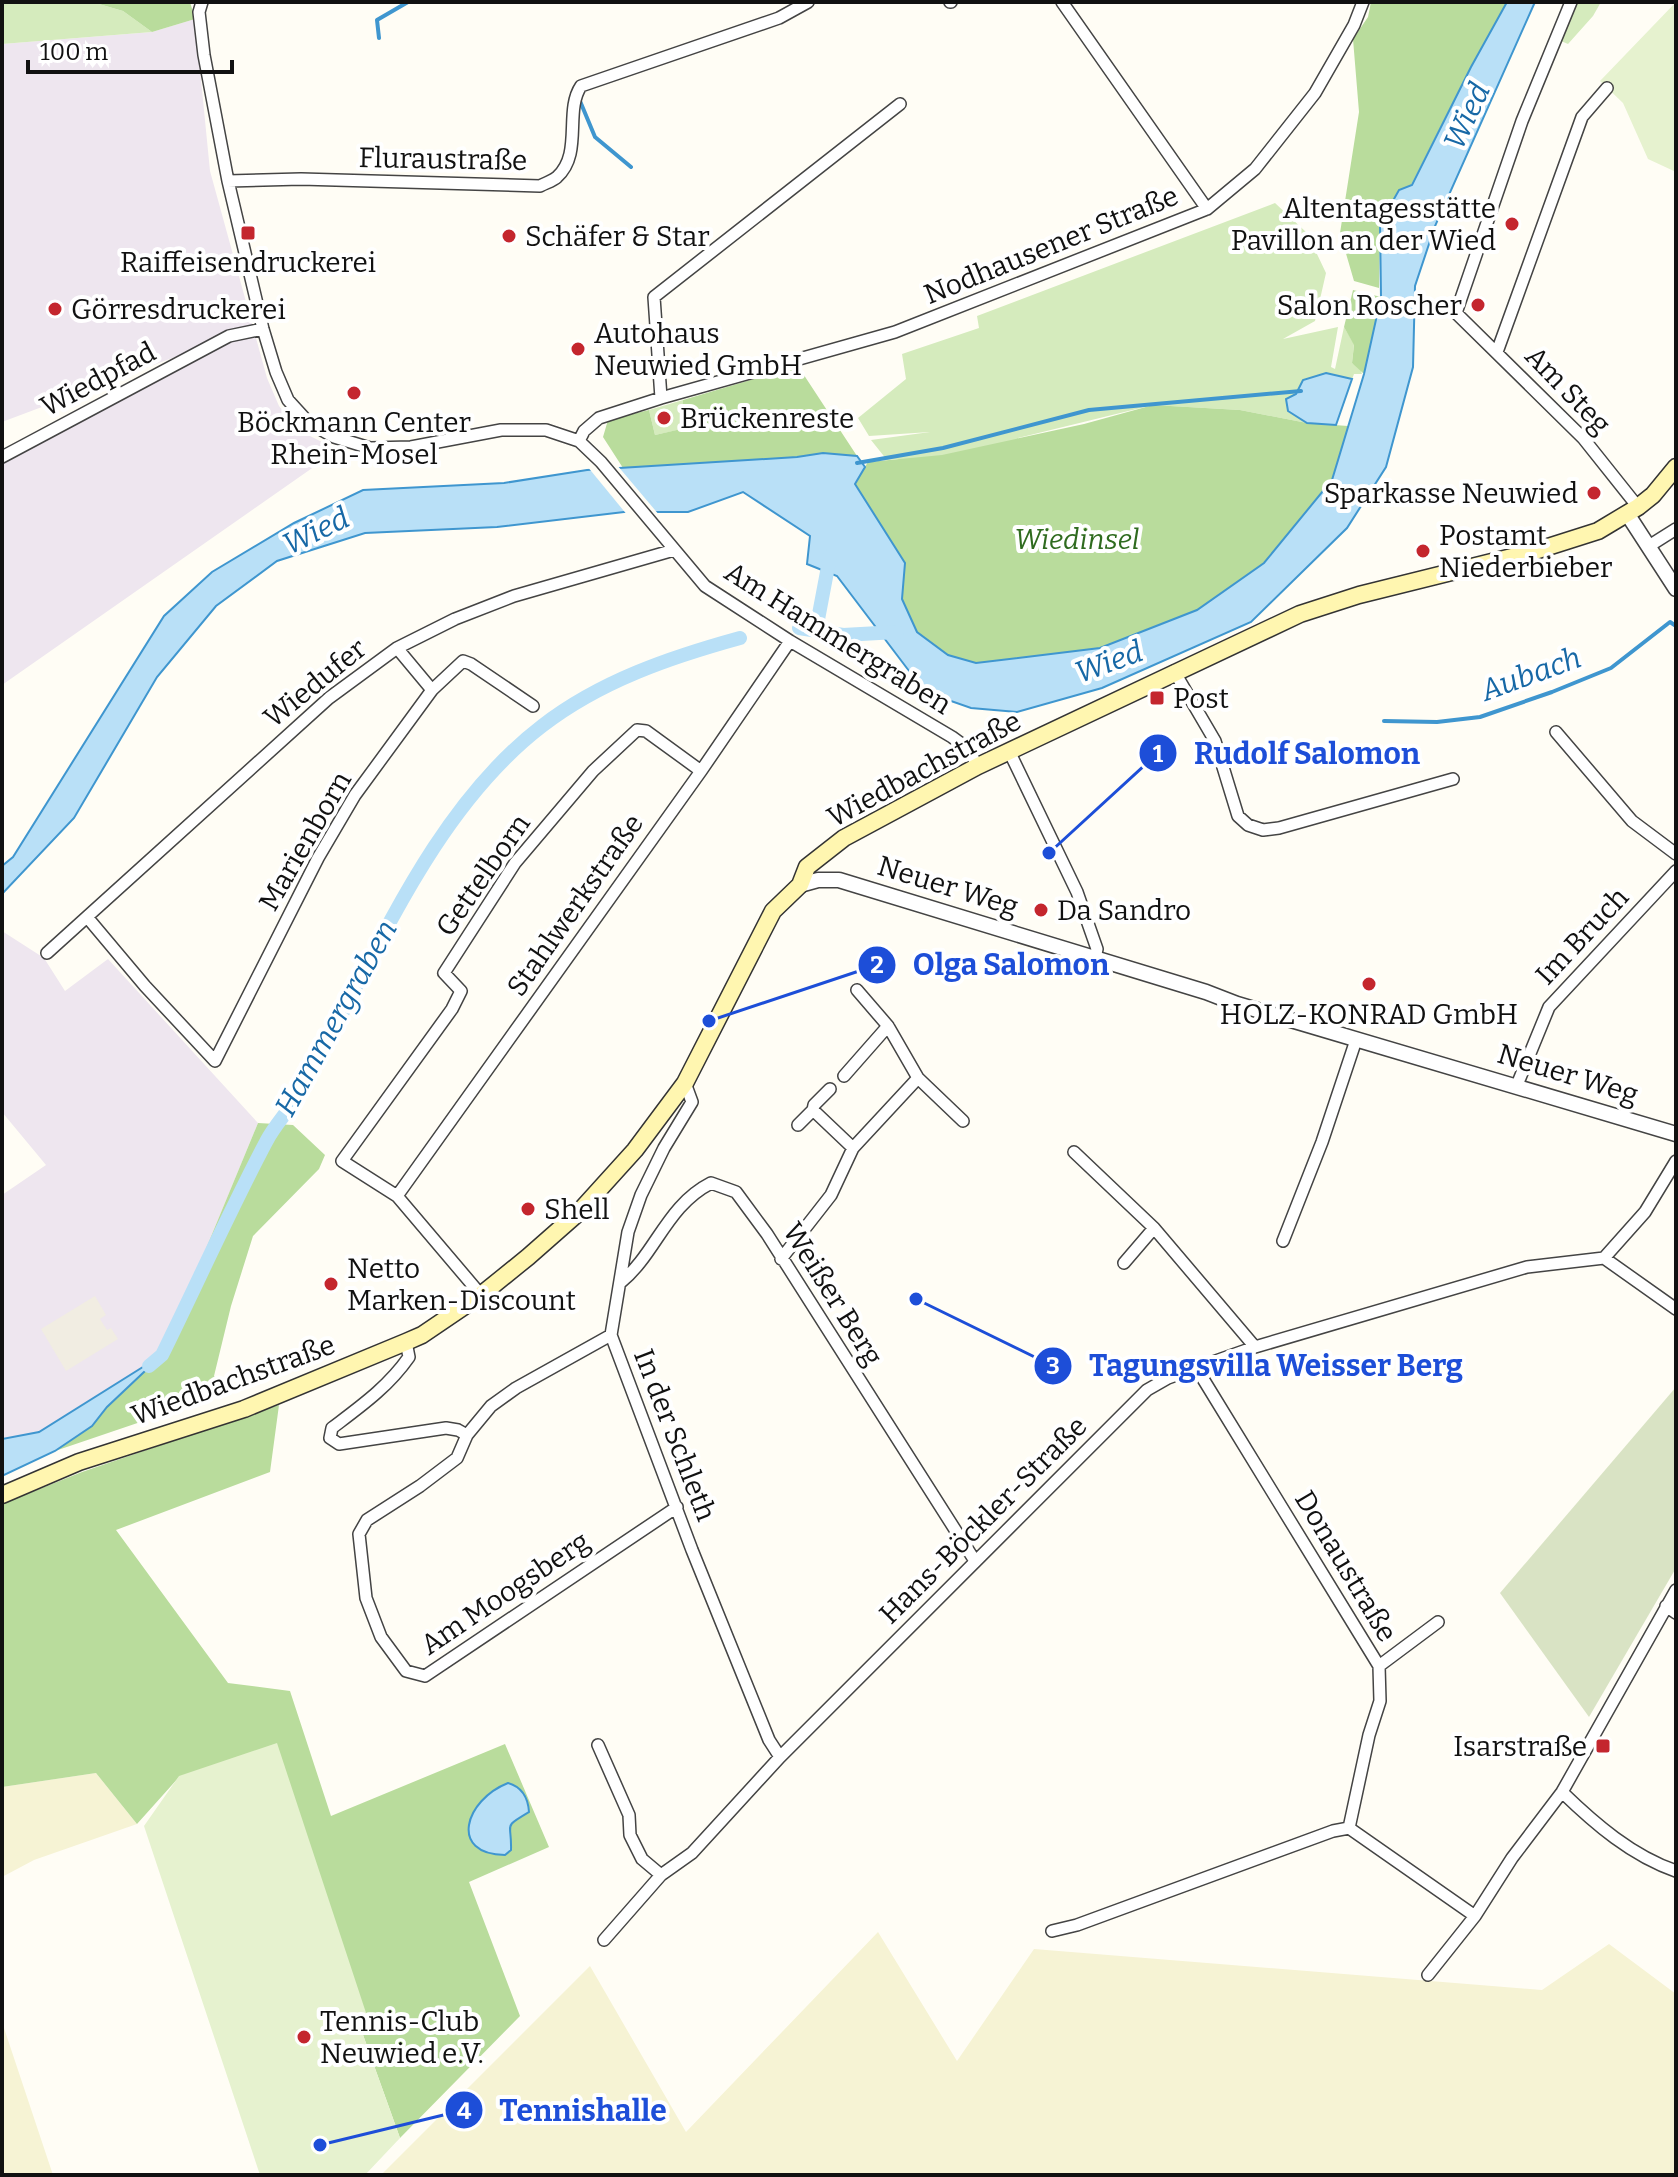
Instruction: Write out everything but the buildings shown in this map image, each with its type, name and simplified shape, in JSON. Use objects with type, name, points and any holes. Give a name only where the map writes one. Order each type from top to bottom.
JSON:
[{"type":"main road","name":"Wiedbachstraße","points":[[2,1495],[79,1462],[244,1409],[406,1342],[422,1335],[481,1295],[578,1213],[635,1150],[685,1083],[773,911],[800,885],[807,867],[844,838],[978,766],[1300,614],[1371,592],[1532,552],[1598,531],[1633,511],[1653,495],[1676,467]]},
{"type":"street","points":[[202,2],[199,12],[204,55],[228,181],[263,329],[288,400],[309,423],[346,442],[370,448],[411,447],[501,430],[546,430],[579,441]]},
{"type":"street","name":"Fluraustraße","points":[[228,181],[301,179],[540,186],[558,177],[568,158],[574,134],[575,95],[581,86],[779,18],[808,2]]},
{"type":"street","points":[[1062,2],[1207,209]]},
{"type":"street","name":"Nodhausener Straße","points":[[579,441],[584,431],[599,418],[895,332],[1207,209],[1255,169],[1315,93],[1354,25],[1363,2]]},
{"type":"street","name":"Am Steg","points":[[1571,2],[1522,121],[1456,313],[1593,448],[1633,511]]},
{"type":"street","points":[[1497,352],[1582,117],[1607,88]]},
{"type":"street","points":[[661,398],[654,297],[900,104]]},
{"type":"street","name":"Wiedpfad","points":[[2,457],[229,336],[263,329]]},
{"type":"street","name":"Am Hammergraben","points":[[579,441],[601,462],[705,586],[790,641],[952,737],[967,748],[978,766]]},
{"type":"street","points":[[1633,511],[1649,546],[1676,589]]},
{"type":"street","points":[[1649,546],[1676,529]]},
{"type":"street","name":"Wiedufer","points":[[47,953],[329,698],[397,648],[455,619],[514,596],[674,550]]},
{"type":"street","name":"Stahlwerkstraße","points":[[397,1196],[701,771],[790,641]]},
{"type":"street","points":[[397,648],[432,690]]},
{"type":"street","name":"Marienborn","points":[[87,917],[145,986],[215,1061],[318,858],[355,795],[432,690],[463,661],[533,706]]},
{"type":"street","points":[[1174,671],[1215,741],[1238,816],[1248,825],[1263,830],[1279,828],[1453,779]]},
{"type":"street","name":"Gettelborn","points":[[397,1196],[342,1161],[452,1009],[461,991],[444,973],[515,863],[593,771],[637,730],[646,731],[701,771]]},
{"type":"street","points":[[1556,732],[1632,821],[1676,854]]},
{"type":"street","points":[[1009,751],[1077,892],[1097,949],[1095,958]]},
{"type":"street","name":"Im Bruch","points":[[1517,1085],[1549,1007],[1676,871]]},
{"type":"street","name":"Neuer Weg","points":[[800,885],[818,880],[839,880],[1356,1040],[1676,1134]]},
{"type":"street","points":[[857,990],[888,1026],[918,1078],[963,1121]]},
{"type":"street","points":[[844,1076],[888,1026]]},
{"type":"street","points":[[1283,1241],[1322,1142],[1356,1040]]},
{"type":"street","points":[[781,1259],[831,1195],[853,1148],[918,1078]]},
{"type":"street","name":"In der Schleth","points":[[685,1083],[692,1102],[664,1148],[641,1195],[628,1232],[611,1335],[769,1740],[780,1757]]},
{"type":"street","points":[[798,1125],[830,1089]]},
{"type":"street","points":[[813,1110],[853,1148]]},
{"type":"street","points":[[1074,1152],[1154,1228],[1255,1347]]},
{"type":"street","points":[[1676,1161],[1645,1212],[1604,1258],[1676,1309]]},
{"type":"street","name":"Weißer Berg","points":[[620,1283],[632,1273],[664,1224],[690,1196],[711,1183],[736,1192],[826,1325],[975,1561]]},
{"type":"street","points":[[397,1196],[481,1295]]},
{"type":"street","points":[[1124,1263],[1154,1228]]},
{"type":"street","name":"Hans-Böckler-Straße","points":[[604,1940],[661,1875],[692,1853],[780,1757],[1147,1390],[1168,1378],[1255,1347],[1527,1267],[1604,1258]]},
{"type":"street","name":"Am Moogsberg","points":[[611,1335],[516,1388],[491,1406],[467,1435],[457,1458],[367,1520],[359,1534],[366,1598],[381,1637],[406,1671],[425,1676],[677,1507]]},
{"type":"street","points":[[406,1342],[409,1357],[398,1372],[382,1391],[332,1428],[330,1438],[339,1444],[446,1428],[467,1435]]},
{"type":"street","name":"Donaustraße","points":[[1197,1369],[1379,1666],[1380,1701],[1369,1735],[1349,1828]]},
{"type":"street","points":[[1428,1975],[1475,1916],[1512,1858],[1562,1792],[1671,1609],[1676,1590]]},
{"type":"street","points":[[1379,1666],[1438,1622]]},
{"type":"street","points":[[598,1745],[629,1815],[630,1835],[642,1859],[661,1875]]},
{"type":"street","points":[[1562,1792],[1589,1819],[1652,1863],[1676,1871]]},
{"type":"street","points":[[1052,1931],[1091,1920],[1333,1831],[1349,1828],[1475,1916]]},
{"type":"shaded area","points":[[195,19],[210,171],[267,378],[279,406],[298,430],[338,450],[2,685],[2,463],[220,340],[2,422],[2,44],[152,32]]},
{"type":"shaded area","points":[[2,931],[44,958],[65,991],[108,959],[258,1123],[162,1355],[39,1432],[2,1439],[2,1195],[46,1165],[2,1112]]},
{"type":"shaded area","points":[[95,1296],[106,1315],[100,1319],[118,1339],[66,1371],[41,1329]]},
{"type":"shaded area","points":[[96,1773],[137,1824],[34,1860],[2,1877],[2,1787]]},
{"type":"shaded area","points":[[878,1932],[957,2061],[1034,1949],[1542,1990],[1609,1944],[1676,1994],[1676,2175],[381,2175],[590,1966],[686,2132]]},
{"type":"shaded area","points":[[2,2022],[53,2175],[2,2175]]},
{"type":"green space","points":[[2,2],[92,2],[123,11],[152,32],[2,44]]},
{"type":"green space","points":[[92,2],[190,2],[195,19],[152,32],[123,11]]},
{"type":"green space","points":[[1371,2],[1507,2],[1411,185],[1380,224],[1379,288],[1354,281],[1340,233],[1359,112],[1353,39],[1368,17]]},
{"type":"green space","points":[[1577,2],[1601,2],[1568,44],[1561,41]]},
{"type":"green space","points":[[1676,2],[1676,172],[1648,159],[1623,103],[1600,81]]},
{"type":"green space","points":[[1275,203],[1307,233],[1326,273],[1315,321],[1283,339],[1338,327],[1331,367],[1335,369],[1344,327],[1354,344],[1352,363],[1360,368],[1362,374],[1354,374],[1336,425],[1307,423],[1240,410],[1153,405],[1018,438],[1017,513],[897,459],[887,460],[871,440],[930,432],[869,436],[858,418],[906,379],[902,354],[979,328],[977,316]]},
{"type":"green space","points":[[1353,290],[1381,297],[1364,374],[1352,363],[1354,345],[1344,327]]},
{"type":"green space","points":[[798,366],[857,456],[823,453],[623,468],[603,437],[608,420],[649,410],[655,435],[681,429],[683,400]]},
{"type":"green space","points":[[683,400],[682,429],[655,435],[649,410]]},
{"type":"green space","name":"Wiedinsel","points":[[1153,405],[1240,410],[1307,423],[1348,426],[1332,480],[1264,563],[1197,610],[1100,648],[976,663],[948,655],[917,632],[902,599],[905,563],[854,484],[868,462],[942,455],[1084,424]]},
{"type":"green space","points":[[258,1123],[293,1125],[325,1155],[319,1169],[253,1236],[231,1306],[214,1376],[226,1389],[220,1395],[55,1451],[92,1426],[107,1407],[162,1355]]},
{"type":"green space","points":[[1676,1387],[1676,1568],[1589,1717],[1500,1593]]},
{"type":"green space","points":[[279,1405],[270,1472],[116,1530],[228,1683],[290,1691],[331,1816],[505,1744],[549,1847],[469,1882],[520,2016],[400,2138],[362,2032],[371,2028],[180,1776],[137,1824],[96,1773],[2,1787],[2,1504],[82,1472]]},
{"type":"green space","points":[[277,1743],[371,2028],[362,2032],[400,2138],[365,2175],[260,2175],[144,1826],[179,1776]]},
{"type":"water","points":[[1507,2],[1535,2],[1435,226],[1415,286],[1413,367],[1386,467],[1347,528],[1251,622],[1102,688],[1017,712],[971,708],[925,692],[837,576],[807,564],[810,536],[743,492],[688,512],[624,512],[497,527],[365,533],[277,561],[216,606],[157,677],[74,818],[2,894],[2,866],[13,857],[164,616],[212,572],[294,523],[363,490],[504,483],[587,470],[823,453],[857,456],[865,467],[855,484],[905,563],[902,599],[917,632],[948,655],[976,663],[1100,648],[1197,610],[1264,563],[1332,480],[1364,374],[1381,297],[1380,224],[1399,190],[1412,185]]},
{"type":"water","points":[[1326,373],[1352,379],[1336,425],[1307,423],[1288,411],[1286,399],[1296,394],[1303,380]]},
{"type":"water","points":[[162,1355],[107,1407],[92,1426],[55,1451],[2,1476],[2,1439],[39,1432]]},
{"type":"water","points":[[508,1783],[523,1793],[529,1812],[510,1826],[511,1850],[505,1855],[487,1852],[475,1846],[469,1825],[481,1801]]},
{"type":"pier","points":[[617,465],[660,516],[628,516],[587,466]]},
{"type":"waterway","points":[[379,38],[377,20],[408,2]]},
{"type":"waterway","points":[[580,101],[595,137],[631,167]]},
{"type":"waterway","name":"Wied","points":[[857,463],[943,448],[1089,410],[1301,391]]},
{"type":"waterway","points":[[816,630],[830,556]]},
{"type":"waterway","name":"Aubach","points":[[1384,721],[1437,722],[1480,717],[1611,668],[1670,622],[1676,626]]},
{"type":"waterway","name":"Hammergraben","points":[[799,628],[843,635],[897,632]]},
{"type":"waterway","name":"Hammergraben","points":[[149,1366],[162,1355],[266,1142],[305,1084],[416,876],[473,794],[505,758],[564,710],[637,672],[740,638]]},
{"type":"place","name":"Altentagesstätte Pavillon an der Wied","points":[[1512,224]]},
{"type":"place","name":"Raiffeisendruckerei","points":[[248,233]]},
{"type":"place","name":"Schäfer & Star","points":[[509,236]]},
{"type":"place","name":"Salon Roscher","points":[[1478,305]]},
{"type":"place","name":"Görresdruckerei","points":[[55,309]]},
{"type":"place","name":"Autohaus Neuwied GmbH","points":[[578,349]]},
{"type":"place","name":"Böckmann Center Rhein-Mosel","points":[[354,393]]},
{"type":"place","name":"Brückenreste","points":[[664,418]]},
{"type":"place","name":"Sparkasse Neuwied","points":[[1594,493]]},
{"type":"place","name":"Postamt Niederbieber","points":[[1423,551]]},
{"type":"place","name":"Post","points":[[1157,698]]},
{"type":"place","name":"Rudolf Salomon","points":[[1049,853]]},
{"type":"place","name":"Da Sandro","points":[[1041,910]]},
{"type":"place","name":"HOLZ-KONRAD GmbH","points":[[1369,984]]},
{"type":"place","name":"Olga Salomon","points":[[709,1021]]},
{"type":"place","name":"Shell","points":[[528,1209]]},
{"type":"place","name":"Netto Marken-Discount","points":[[331,1284]]},
{"type":"place","name":"Tagungsvilla Weisser Berg","points":[[916,1299]]},
{"type":"place","name":"Isarstraße","points":[[1603,1746]]},
{"type":"place","name":"Tennis-Club Neuwied e.V.","points":[[304,2037]]},
{"type":"place","name":"Tennishalle","points":[[320,2145]]}]
